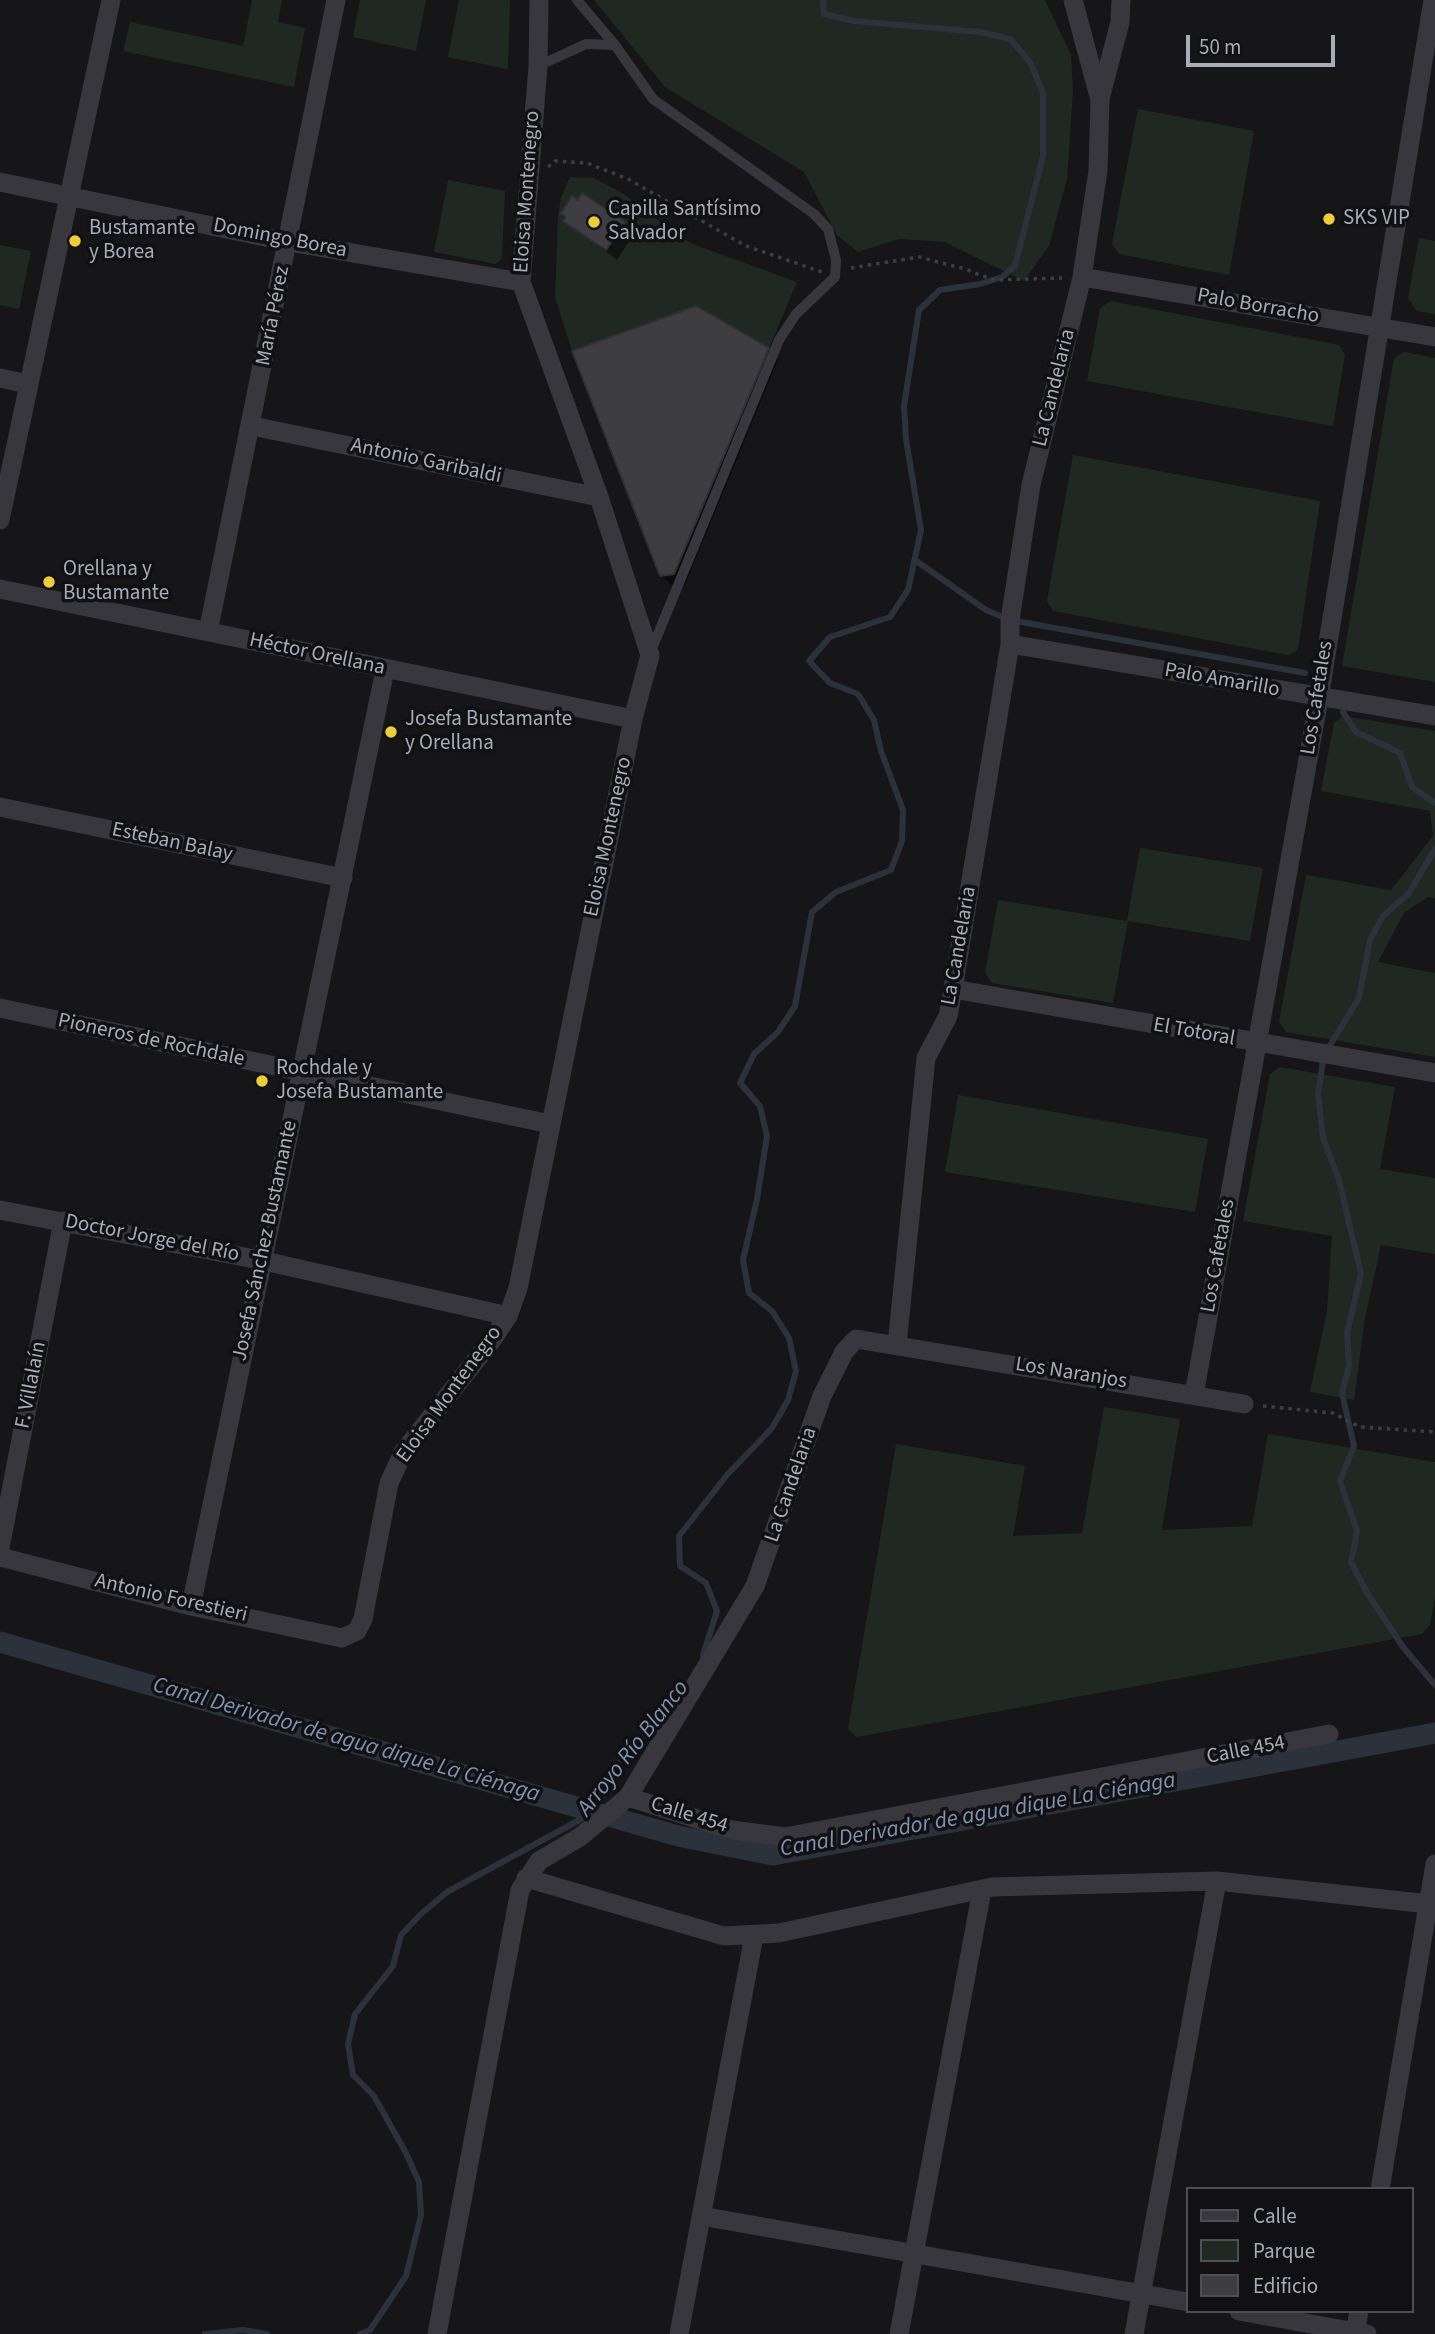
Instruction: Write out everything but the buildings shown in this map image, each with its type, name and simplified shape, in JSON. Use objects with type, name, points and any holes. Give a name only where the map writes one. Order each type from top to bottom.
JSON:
[{"type":"street","points":[[0,520],[111,0]]},
{"type":"street","name":"María Pérez","points":[[208,632],[252,426],[336,0]]},
{"type":"street","name":"Eloisa Montenegro","points":[[342,1638],[356,1631],[363,1619],[389,1483],[404,1451],[508,1316],[518,1287],[633,719],[650,655],[599,498],[521,282],[538,66],[538,0]]},
{"type":"street","name":"La Candelaria","points":[[628,1797],[755,1586],[822,1396],[844,1352],[856,1339],[897,1345],[924,1067],[948,1016],[1010,644],[1010,620],[1031,485],[1082,277],[1098,171],[1100,100],[1073,0]]},
{"type":"street","points":[[1100,100],[1120,22],[1121,0]]},
{"type":"street","name":"Los Cafetales","points":[[1194,1395],[1319,698],[1377,327],[1433,0]]},
{"type":"street","name":"Domingo Borea","points":[[0,182],[289,242],[521,282]]},
{"type":"street","name":"Palo Borracho","points":[[1082,277],[1435,337]]},
{"type":"street","points":[[0,379],[28,384]]},
{"type":"street","name":"Antonio Garibaldi","points":[[252,426],[599,498]]},
{"type":"street","name":"Héctor Orellana","points":[[0,589],[633,719]]},
{"type":"street","name":"Palo Amarillo","points":[[1010,644],[1435,716]]},
{"type":"street","name":"Josefa Sánchez Bustamante","points":[[191,1606],[260,1261],[303,1073],[385,670]]},
{"type":"street","name":"Esteban Balay","points":[[0,807],[343,878]]},
{"type":"street","name":"El Totoral","points":[[953,989],[1435,1073]]},
{"type":"street","name":"Pioneros de Rochdale","points":[[0,1008],[550,1124]]},
{"type":"street","name":"Doctor Jorge del Río","points":[[0,1210],[260,1261],[508,1316]]},
{"type":"street","name":"F. Villalaín","points":[[0,1548],[63,1221]]},
{"type":"street","name":"Los Naranjos","points":[[897,1345],[1244,1404]]},
{"type":"street","name":"Antonio Forestieri","points":[[0,1557],[191,1606],[342,1638]]},
{"type":"street","name":"Calle 454","points":[[628,1797],[732,1830],[785,1837],[1329,1734]]},
{"type":"street","points":[[437,2334],[520,1890],[539,1861],[580,1837],[628,1797]]},
{"type":"street","points":[[1380,2187],[1435,1864]]},
{"type":"street","points":[[526,1878],[724,1936],[754,1936],[982,1890],[1217,1881],[1429,1904]]},
{"type":"street","points":[[1134,2334],[1217,1881]]},
{"type":"street","points":[[899,2334],[982,1890]]},
{"type":"street","points":[[679,2334],[754,1936]]},
{"type":"street","points":[[701,2216],[1186,2302]]},
{"type":"street","points":[[1250,2313],[1359,2333],[1359,2313]]},
{"type":"lane","points":[[577,0],[615,45],[653,99],[814,214],[828,229],[836,260],[835,276],[796,314],[779,340],[650,655]]},
{"type":"lane","points":[[538,66],[586,44],[615,45]]},
{"type":"path","points":[[547,168],[555,161],[597,167],[628,179],[746,246],[835,276],[850,268],[919,257],[993,280],[1082,277]]},
{"type":"path","points":[[1244,1404],[1333,1413],[1360,1427],[1435,1432]]},
{"type":"green space","points":[[252,0],[282,0],[278,22],[305,28],[294,87],[123,51],[130,22],[243,46]]},
{"type":"green space","points":[[360,0],[426,0],[416,51],[353,37]]},
{"type":"green space","points":[[459,0],[510,0],[508,69],[448,57]]},
{"type":"green space","points":[[594,0],[1045,0],[1071,55],[1073,90],[1067,179],[1049,246],[1024,281],[945,242],[899,239],[858,252],[837,235],[804,172],[665,87]]},
{"type":"green space","points":[[1138,109],[1254,131],[1229,275],[1119,254],[1112,244]]},
{"type":"green space","points":[[570,177],[594,178],[622,193],[690,243],[797,282],[769,348],[696,306],[572,351],[555,297],[558,217],[561,197]]},
{"type":"green space","points":[[448,180],[505,191],[502,258],[496,264],[434,252]]},
{"type":"green space","points":[[1419,238],[1435,241],[1435,314],[1417,311],[1408,298]]},
{"type":"green space","points":[[0,245],[31,251],[19,309],[0,305]]},
{"type":"green space","points":[[1110,301],[1339,345],[1345,355],[1333,426],[1087,381],[1100,308]]},
{"type":"green space","points":[[1404,352],[1435,358],[1435,682],[1342,666],[1394,358]]},
{"type":"green space","points":[[1073,455],[1320,501],[1298,650],[1288,655],[1053,611],[1047,601]]},
{"type":"green space","points":[[1343,716],[1435,731],[1435,898],[1428,897],[1404,913],[1378,962],[1435,973],[1435,1057],[1286,1032],[1279,1022],[1306,875],[1391,890],[1433,836],[1430,811],[1321,791],[1334,723]]},
{"type":"green space","points":[[1140,848],[1263,868],[1250,941],[1128,921],[1113,1003],[992,983],[985,973],[998,900],[1127,921]]},
{"type":"green space","points":[[1280,1067],[1395,1087],[1380,1169],[1435,1178],[1435,1254],[1381,1245],[1365,1318],[1354,1400],[1310,1392],[1327,1311],[1332,1236],[1243,1221],[1270,1074]]},
{"type":"green space","points":[[958,1095],[1208,1139],[1195,1212],[945,1172]]},
{"type":"green space","points":[[1104,1407],[1180,1419],[1162,1530],[1252,1526],[1268,1434],[1435,1462],[1435,1597],[1430,1625],[1422,1634],[857,1737],[848,1729],[896,1444],[1025,1466],[1013,1536],[1082,1533]]},
{"type":"waterway","name":"Arroyo Río Blanco","points":[[703,1655],[717,1611],[706,1583],[680,1566],[679,1536],[727,1475],[772,1428],[788,1400],[796,1371],[789,1338],[772,1311],[749,1293],[743,1260],[757,1199],[767,1136],[760,1106],[740,1083],[754,1054],[778,1032],[795,1006],[812,912],[836,892],[891,870],[902,841],[903,810],[881,751],[874,720],[858,694],[830,683],[809,661],[830,637],[890,617],[908,590],[921,530],[906,439],[904,406],[919,310],[940,290],[980,284],[1002,277],[1015,266],[1043,156],[1043,93],[1030,62],[1010,39],[980,32],[854,21],[824,14],[823,0]]},
{"type":"waterway","points":[[915,560],[986,610],[1010,620],[1305,673]]},
{"type":"waterway","points":[[1343,712],[1356,732],[1400,753],[1412,787],[1435,803]]},
{"type":"waterway","points":[[1435,849],[1409,893],[1383,916],[1370,940],[1359,998],[1324,1055],[1318,1094],[1323,1138],[1339,1180],[1361,1274],[1347,1333],[1349,1366],[1342,1393],[1354,1446],[1340,1481],[1357,1531],[1351,1562],[1366,1591],[1403,1647],[1435,1685]]},
{"type":"waterway","name":"Canal Derivador de agua dique La Ciénaga","points":[[0,1642],[678,1836],[773,1855],[1435,1733]]},
{"type":"waterway","name":"Arroyo Río Blanco","points":[[360,2334],[370,2330],[406,2276],[421,2215],[419,2182],[406,2153],[374,2096],[353,2075],[348,2044],[355,2014],[393,1966],[401,1935],[421,1914],[447,1892],[583,1818],[603,1795],[615,1768],[677,1700]]},
{"type":"waterway","name":"Arroyo Río Blanco","points":[[205,2334],[243,2330],[267,2334]]},
{"type":"place","name":"SKS VIP","points":[[1329,219]]},
{"type":"place","name":"Capilla Santísimo Salvador","points":[[594,222]]},
{"type":"place","name":"Bustamante y Borea","points":[[75,241]]},
{"type":"place","name":"Orellana y Bustamante","points":[[49,582]]},
{"type":"place","name":"Josefa Bustamante y Orellana","points":[[391,732]]},
{"type":"place","name":"Rochdale y Josefa Bustamante","points":[[262,1081]]}]
